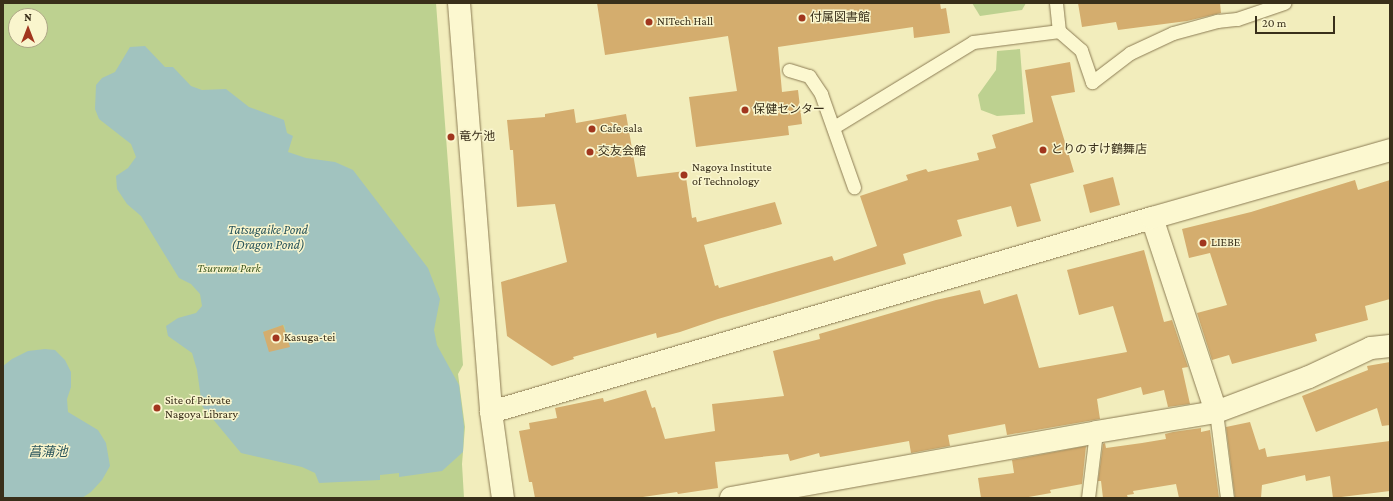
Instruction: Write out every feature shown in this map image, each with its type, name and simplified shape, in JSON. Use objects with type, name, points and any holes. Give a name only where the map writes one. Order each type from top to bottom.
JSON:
[{"type":"street","points":[[459,3],[491,412],[503,498]]},
{"type":"street","points":[[491,412],[1152,218],[1390,150]]},
{"type":"street","points":[[1152,218],[1216,412]]},
{"type":"street","points":[[731,498],[1096,432],[1216,412],[1309,377],[1371,348],[1390,346]]},
{"type":"lane","points":[[1056,3],[1059,31],[1080,50],[1092,82],[1130,53],[1162,38],[1217,21],[1237,19],[1284,3]]},
{"type":"lane","points":[[834,127],[973,42],[1059,31]]},
{"type":"lane","points":[[788,70],[809,76],[821,94],[834,127],[854,187]]},
{"type":"lane","points":[[1216,412],[1227,498]]},
{"type":"lane","points":[[1088,498],[1096,432]]},
{"type":"green space","name":"Tsuruma Park","points":[[3,3],[436,3],[463,365],[458,374],[465,427],[462,464],[464,498],[3,498]]},
{"type":"green space","points":[[972,3],[1026,3],[1022,10],[980,16]]},
{"type":"green space","points":[[1020,49],[1025,114],[997,116],[981,110],[978,95],[996,70],[997,51]]},
{"type":"water","name":"Tatsugaike Pond (Dragon Pond)","points":[[145,46],[165,67],[173,67],[191,86],[202,90],[226,89],[249,107],[284,120],[287,133],[293,136],[288,152],[306,158],[335,162],[353,170],[428,268],[440,299],[434,330],[437,345],[459,385],[464,426],[463,452],[442,471],[399,477],[399,473],[380,475],[380,480],[319,483],[315,473],[302,467],[241,453],[202,406],[197,370],[192,353],[168,336],[166,326],[178,318],[196,313],[202,306],[200,294],[191,284],[179,278],[141,216],[127,204],[117,189],[116,176],[128,168],[136,157],[131,144],[99,119],[95,109],[96,85],[102,78],[115,72],[130,47]],"holes":[[[284,325],[289,347],[263,332]]]},
{"type":"water","name":"菖蒲池","points":[[45,349],[55,350],[65,360],[71,372],[71,387],[67,399],[68,412],[98,430],[106,443],[110,466],[102,480],[91,492],[82,498],[3,498],[3,366],[12,359],[28,351]]},
{"type":"building","points":[[597,3],[940,3],[941,9],[946,8],[950,33],[914,38],[913,27],[778,47],[782,92],[798,90],[802,124],[788,126],[789,135],[696,147],[689,97],[737,91],[728,36],[605,55]]},
{"type":"building","points":[[1078,3],[1220,3],[1221,13],[1187,21],[1118,30],[1116,22],[1082,27]]},
{"type":"building","points":[[1070,62],[1075,92],[1051,96],[1074,172],[1030,184],[1041,221],[1017,227],[1011,206],[957,220],[962,236],[903,254],[906,264],[718,319],[680,332],[657,338],[656,333],[573,357],[574,359],[552,366],[507,336],[501,282],[567,262],[555,204],[517,207],[513,150],[510,150],[507,120],[545,117],[545,114],[574,109],[576,123],[626,114],[637,177],[685,171],[692,218],[696,217],[697,222],[775,202],[782,224],[704,245],[715,286],[718,285],[719,288],[832,256],[834,261],[877,246],[860,196],[908,180],[906,175],[926,169],[928,172],[979,160],[977,153],[996,148],[992,135],[1033,122],[1025,70]]},
{"type":"building","points":[[1113,177],[1120,205],[1090,213],[1083,185]]},
{"type":"building","points":[[1355,180],[1358,190],[1390,180],[1390,299],[1365,306],[1368,320],[1315,334],[1317,341],[1232,364],[1229,355],[1212,360],[1197,313],[1227,305],[1210,253],[1189,258],[1182,229],[1251,212]]},
{"type":"building","points":[[1144,250],[1164,322],[1172,320],[1188,367],[1182,368],[1190,404],[1168,407],[1164,390],[1143,395],[1141,387],[1097,399],[1100,419],[1007,435],[1005,424],[948,435],[950,446],[911,453],[909,441],[820,457],[819,453],[790,461],[788,454],[715,462],[718,488],[678,494],[677,492],[636,498],[535,498],[532,482],[529,482],[519,431],[530,429],[529,423],[557,418],[555,408],[603,398],[604,402],[646,390],[652,408],[655,407],[665,439],[715,431],[712,404],[784,396],[773,351],[820,339],[819,334],[936,300],[980,290],[984,304],[1017,294],[1039,368],[1127,352],[1113,306],[1079,315],[1067,270]]},
{"type":"building","name":"Kasuga-tei","points":[[283,325],[290,347],[269,352],[263,332]]},
{"type":"building","points":[[1390,362],[1390,425],[1382,426],[1377,408],[1316,432],[1302,396],[1368,370],[1367,366]]},
{"type":"building","points":[[1250,422],[1259,450],[1265,448],[1267,457],[1390,441],[1390,491],[1333,498],[1330,476],[1306,481],[1305,475],[1262,485],[1261,498],[1235,498],[1226,427]]},
{"type":"building","points":[[1201,428],[1201,432],[1210,430],[1219,498],[1179,498],[1176,484],[1133,491],[1134,494],[1127,495],[1128,498],[1103,498],[1101,481],[1098,481],[1103,444],[1105,443],[1106,448],[1142,443],[1166,439],[1165,434]]},
{"type":"building","points":[[1086,446],[1082,484],[1050,490],[1051,493],[1023,498],[981,498],[978,478],[1014,473],[1012,460]]},
{"type":"place","name":"付属図書館","points":[[802,18]]},
{"type":"place","name":"NITech Hall","points":[[649,22]]},
{"type":"place","name":"保健センター","points":[[745,110]]},
{"type":"place","name":"Cafe sala","points":[[592,129]]},
{"type":"place","name":"竜ケ池","points":[[451,137]]},
{"type":"place","name":"とりのすけ鶴舞店","points":[[1043,150]]},
{"type":"place","name":"交友会館","points":[[590,152]]},
{"type":"place","name":"Nagoya Institute of Technology","points":[[684,175]]},
{"type":"place","name":"LIEBE","points":[[1203,243]]},
{"type":"place","name":"Kasuga-tei","points":[[276,338]]},
{"type":"place","name":"Site of Private Nagoya Library","points":[[157,408]]}]
